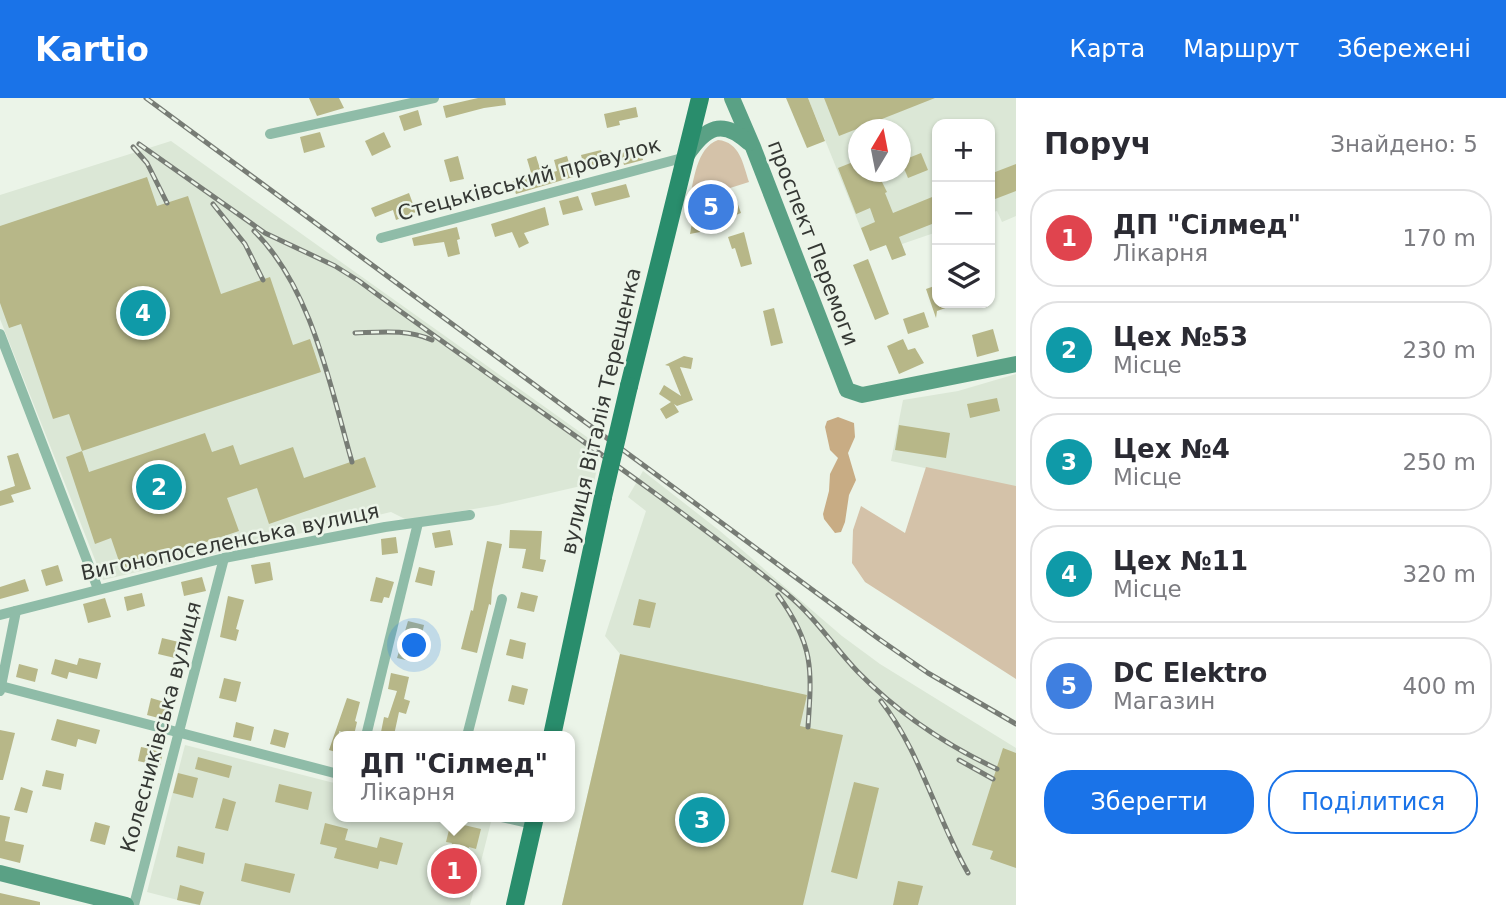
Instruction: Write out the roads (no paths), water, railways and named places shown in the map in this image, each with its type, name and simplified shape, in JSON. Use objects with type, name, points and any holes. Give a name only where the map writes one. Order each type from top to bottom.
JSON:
[{"type":"main road","name":"вулиця Віталія Терещенка","points":[[553,731],[603,497],[700,98]]},
{"type":"main road","points":[[515,905],[534,822]]},
{"type":"street","points":[[270,134],[434,98]]},
{"type":"street","name":"проспект Перемоги","points":[[732,98],[847,390],[862,396],[1016,364]]},
{"type":"street","points":[[686,157],[707,130],[719,128],[733,131],[753,147]]},
{"type":"street","name":"Стецьківський провулок","points":[[382,238],[686,157]]},
{"type":"street","points":[[0,334],[99,589]]},
{"type":"street","name":"Вигонопоселенська вулиця","points":[[0,615],[224,558],[385,527],[470,515]]},
{"type":"street","points":[[367,731],[418,523]]},
{"type":"street","name":"Колесниківська вулиця","points":[[134,905],[224,558]]},
{"type":"street","points":[[468,731],[502,599]]},
{"type":"street","points":[[16,611],[1,689],[333,774]]},
{"type":"street","points":[[0,873],[126,905]]},
{"type":"railway","points":[[146,98],[879,639],[928,673],[1016,724]]},
{"type":"railway","points":[[139,144],[265,233],[335,266],[359,281],[628,474],[787,594],[807,612],[858,672],[889,701],[941,739],[997,769]]},
{"type":"railway","points":[[133,147],[147,163],[167,203]]},
{"type":"railway","points":[[213,204],[245,244],[263,280]]},
{"type":"railway","points":[[254,231],[274,254],[305,309],[327,371],[352,462]]},
{"type":"railway","points":[[355,333],[404,333],[432,340]]},
{"type":"railway","points":[[778,595],[798,629],[808,658],[808,727]]},
{"type":"railway","points":[[881,701],[907,741],[968,873]]},
{"type":"railway","points":[[959,760],[993,779]]},
{"type":"place","name":"DC Elektro","points":[[711,207]]},
{"type":"place","name":"Цех №11","points":[[143,313]]},
{"type":"place","name":"Цех №53","points":[[159,487]]},
{"type":"place","name":"Цех №4","points":[[702,820]]},
{"type":"place","name":"ДП \"Сілмед\"","points":[[454,871]]}]
